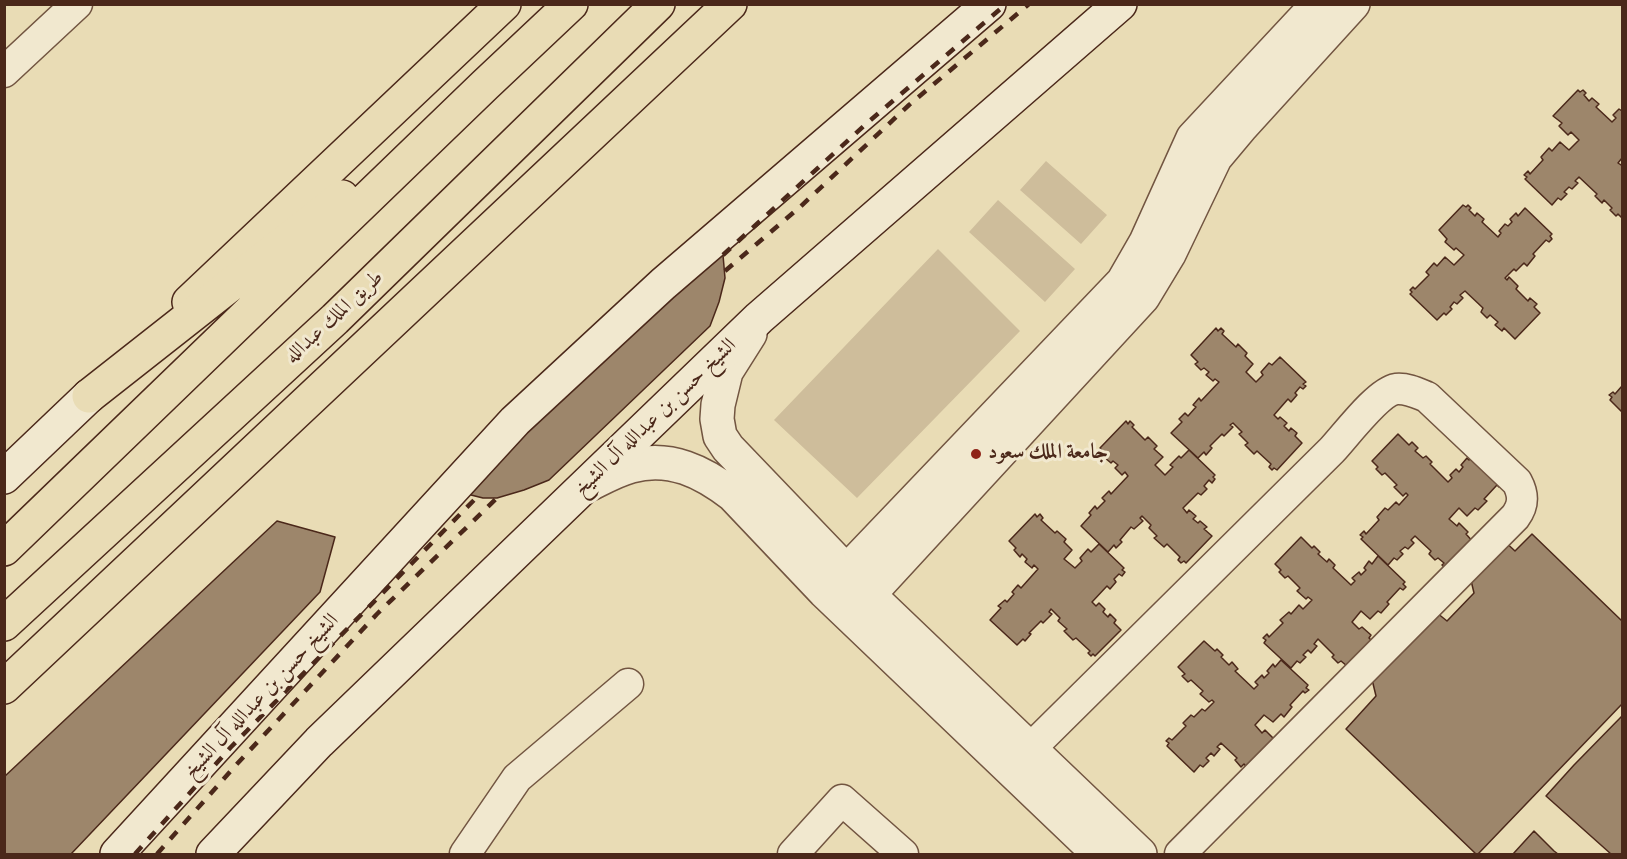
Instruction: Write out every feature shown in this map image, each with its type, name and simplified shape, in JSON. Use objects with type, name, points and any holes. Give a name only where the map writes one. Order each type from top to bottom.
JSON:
[{"type":"main road","points":[[4,477],[504,4]]},
{"type":"main road","points":[[4,549],[571,4]]},
{"type":"main road","name":"طريق الملك عبدالله","points":[[4,624],[335,319],[658,4]]},
{"type":"main road","points":[[4,687],[730,4]]},
{"type":"main road","name":"الشيخ حسن بن عبدالله آل الشيخ","points":[[117,855],[515,421],[663,284],[989,4]]},
{"type":"main road","name":"الشيخ حسن بن عبدالله آل الشيخ","points":[[213,855],[319,742],[759,318],[1120,4]]},
{"type":"main road","points":[[847,593],[1123,282],[1204,148],[1318,4]]},
{"type":"main road","points":[[1204,148],[1241,127],[1353,4]]},
{"type":"main road","points":[[89,396],[485,85]]},
{"type":"main road","points":[[759,318],[726,372],[718,405],[717,419],[720,436],[847,593],[1099,855]]},
{"type":"main road","points":[[588,485],[630,466],[648,463],[670,463],[701,473],[733,495],[1030,749],[1140,855]]},
{"type":"street","points":[[4,72],[77,4]]},
{"type":"street","points":[[1030,749],[1332,450],[1377,400],[1394,389],[1410,390],[1427,397],[1517,482],[1522,491],[1521,509],[1180,855]]},
{"type":"street","points":[[465,855],[517,778],[627,684]]},
{"type":"street","points":[[793,855],[842,800],[903,855]]},
{"type":"shaded area","points":[[1046,161],[1107,215],[1081,244],[1020,190]]},
{"type":"shaded area","points":[[998,200],[1075,269],[1045,302],[969,232]]},
{"type":"shaded area","points":[[938,249],[1020,331],[857,498],[774,420]]},
{"type":"building","points":[[1578,90],[1586,93],[1584,95],[1589,101],[1592,98],[1599,104],[1596,107],[1612,122],[1616,118],[1613,115],[1619,109],[1622,111],[1622,158],[1618,163],[1621,165],[1622,163],[1622,218],[1610,210],[1612,208],[1604,200],[1602,203],[1595,196],[1597,194],[1579,177],[1575,181],[1578,183],[1572,189],[1569,187],[1564,192],[1567,194],[1561,200],[1558,198],[1552,205],[1525,179],[1527,177],[1524,175],[1528,171],[1530,174],[1543,160],[1541,157],[1549,148],[1552,151],[1560,142],[1569,150],[1579,140],[1571,132],[1568,135],[1559,126],[1562,123],[1553,116]]},
{"type":"building","points":[[1463,205],[1466,207],[1468,205],[1471,208],[1469,210],[1475,216],[1477,213],[1484,219],[1482,222],[1498,237],[1501,233],[1499,231],[1505,224],[1508,226],[1512,222],[1510,219],[1516,213],[1518,216],[1525,208],[1552,234],[1550,236],[1552,239],[1549,242],[1546,240],[1533,254],[1535,256],[1527,266],[1524,263],[1505,278],[1507,280],[1509,277],[1518,286],[1516,289],[1528,301],[1530,298],[1537,304],[1534,307],[1540,313],[1515,339],[1504,328],[1502,331],[1495,325],[1498,322],[1490,315],[1487,318],[1481,312],[1483,308],[1465,291],[1460,295],[1463,298],[1457,304],[1454,302],[1450,307],[1452,309],[1437,320],[1410,294],[1413,287],[1415,289],[1429,275],[1426,272],[1434,263],[1437,266],[1445,257],[1454,265],[1464,255],[1445,242],[1447,239],[1439,230]]},
{"type":"building","points":[[709,246],[720,250],[723,255],[725,278],[710,326],[549,480],[497,498],[471,495],[469,491]]},
{"type":"building","points":[[1216,328],[1218,331],[1221,328],[1224,331],[1222,334],[1236,347],[1238,344],[1247,353],[1245,356],[1253,364],[1246,372],[1256,382],[1263,375],[1261,372],[1269,363],[1272,365],[1280,357],[1306,382],[1303,384],[1306,386],[1303,389],[1300,387],[1291,402],[1288,399],[1274,415],[1287,423],[1284,426],[1289,431],[1291,428],[1297,433],[1295,436],[1302,443],[1277,470],[1274,468],[1272,470],[1269,467],[1271,464],[1257,451],[1254,454],[1245,445],[1248,443],[1239,434],[1242,432],[1233,423],[1230,425],[1233,427],[1224,436],[1222,434],[1210,446],[1212,448],[1206,455],[1204,452],[1198,458],[1171,433],[1182,422],[1179,419],[1185,413],[1188,416],[1196,407],[1193,405],[1199,398],[1201,401],[1219,382],[1215,379],[1213,381],[1206,375],[1209,372],[1204,368],[1201,370],[1195,364],[1198,362],[1191,355]]},
{"type":"building","points":[[1622,386],[1622,412],[1610,400],[1612,397],[1609,395],[1613,392],[1615,394]]},
{"type":"building","points":[[1126,421],[1134,425],[1132,427],[1145,440],[1148,437],[1157,446],[1154,449],[1163,457],[1155,465],[1165,475],[1173,467],[1170,465],[1189,450],[1215,475],[1212,483],[1209,480],[1204,486],[1207,489],[1201,495],[1198,493],[1183,508],[1187,513],[1189,510],[1196,516],[1193,519],[1207,527],[1204,529],[1212,536],[1186,563],[1178,560],[1180,557],[1167,544],[1164,547],[1154,538],[1157,536],[1149,528],[1151,525],[1142,516],[1140,518],[1143,521],[1134,529],[1131,527],[1120,540],[1122,542],[1116,548],[1114,545],[1108,552],[1081,526],[1091,515],[1089,513],[1095,506],[1097,509],[1105,501],[1102,498],[1109,491],[1111,494],[1128,476],[1125,472],[1122,475],[1115,468],[1118,465],[1104,457],[1106,455],[1100,448]]},
{"type":"building","points":[[1398,434],[1409,445],[1412,442],[1418,448],[1415,451],[1423,458],[1426,456],[1432,462],[1430,464],[1448,482],[1452,478],[1450,475],[1456,469],[1459,472],[1467,458],[1469,460],[1476,453],[1503,483],[1499,487],[1497,485],[1484,499],[1487,501],[1478,510],[1475,508],[1467,516],[1459,508],[1449,519],[1457,526],[1459,523],[1474,543],[1445,568],[1442,565],[1444,563],[1438,558],[1435,560],[1429,554],[1431,551],[1415,536],[1411,540],[1414,543],[1408,549],[1405,547],[1400,551],[1403,554],[1397,560],[1394,558],[1388,565],[1361,539],[1363,537],[1360,535],[1364,531],[1366,534],[1379,520],[1377,517],[1385,508],[1388,510],[1396,502],[1399,505],[1408,495],[1406,493],[1403,496],[1394,487],[1397,485],[1385,473],[1382,475],[1372,461]]},
{"type":"building","points":[[1035,514],[1037,517],[1040,514],[1043,518],[1041,520],[1055,533],[1057,531],[1066,539],[1064,542],[1072,550],[1064,559],[1075,568],[1082,561],[1080,558],[1088,549],[1091,552],[1099,544],[1124,568],[1122,570],[1125,572],[1114,579],[1116,582],[1110,589],[1107,586],[1092,602],[1096,606],[1099,603],[1105,609],[1103,612],[1108,617],[1110,614],[1116,620],[1114,623],[1121,630],[1095,656],[1093,654],[1091,656],[1088,653],[1090,651],[1076,638],[1073,640],[1064,631],[1067,629],[1058,621],[1060,618],[1051,609],[1049,612],[1052,614],[1029,633],[1031,634],[1025,641],[1023,639],[1017,645],[990,620],[1001,608],[998,606],[1005,600],[1007,602],[1018,585],[1021,588],[1038,569],[1034,565],[1032,568],[1025,562],[1027,559],[1022,554],[1020,557],[1014,550],[1016,548],[1009,541]]},
{"type":"building","points":[[277,521],[335,537],[320,592],[71,854],[4,854],[4,777]]},
{"type":"building","points":[[1532,534],[1622,621],[1622,704],[1476,854],[1346,729],[1376,696],[1369,667],[1431,608],[1447,621],[1474,593],[1469,572],[1502,539],[1515,551]]},
{"type":"building","points":[[1301,537],[1312,548],[1314,546],[1320,552],[1318,554],[1327,562],[1329,559],[1335,565],[1333,568],[1351,585],[1355,581],[1352,578],[1359,572],[1361,575],[1366,570],[1364,568],[1369,561],[1372,564],[1378,556],[1405,582],[1403,584],[1406,587],[1403,590],[1400,588],[1387,602],[1389,604],[1381,613],[1378,611],[1370,619],[1361,611],[1352,622],[1359,629],[1362,627],[1371,635],[1369,638],[1377,646],[1347,666],[1341,661],[1338,663],[1332,657],[1334,655],[1318,639],[1314,644],[1317,646],[1311,653],[1308,650],[1303,655],[1306,657],[1300,663],[1297,661],[1291,668],[1264,643],[1266,640],[1263,638],[1267,634],[1269,637],[1283,623],[1280,620],[1289,612],[1291,614],[1299,605],[1303,609],[1312,600],[1308,597],[1306,599],[1297,591],[1300,588],[1288,576],[1285,578],[1275,564]]},
{"type":"building","points":[[1204,641],[1215,651],[1217,649],[1229,665],[1232,662],[1238,669],[1235,671],[1254,689],[1258,685],[1255,682],[1262,675],[1264,678],[1273,664],[1275,667],[1281,660],[1308,685],[1306,688],[1309,690],[1305,693],[1303,691],[1290,705],[1292,707],[1284,717],[1281,714],[1273,722],[1264,715],[1255,725],[1262,733],[1265,730],[1274,739],[1249,770],[1244,764],[1241,767],[1235,760],[1237,758],[1221,743],[1217,747],[1220,749],[1214,756],[1211,753],[1206,758],[1209,761],[1203,767],[1200,765],[1194,772],[1167,746],[1169,743],[1166,741],[1169,738],[1172,740],[1186,726],[1183,723],[1191,715],[1194,717],[1202,709],[1205,711],[1214,702],[1212,700],[1209,702],[1200,694],[1203,691],[1191,680],[1188,682],[1182,676],[1185,674],[1178,667]]},
{"type":"building","points":[[1622,716],[1622,854],[1611,854],[1546,796]]},
{"type":"building","points":[[1534,831],[1554,851],[1558,854],[1513,854]]},
{"type":"railway","points":[[723,255],[866,124],[1006,4]]},
{"type":"railway","points":[[725,271],[800,207],[909,105],[1029,4]]},
{"type":"railway","points":[[135,854],[231,747],[478,496]]},
{"type":"railway","points":[[157,854],[236,765],[377,614],[497,498]]},
{"type":"place","name":"جامعة الملك سعود","points":[[976,454]]}]
